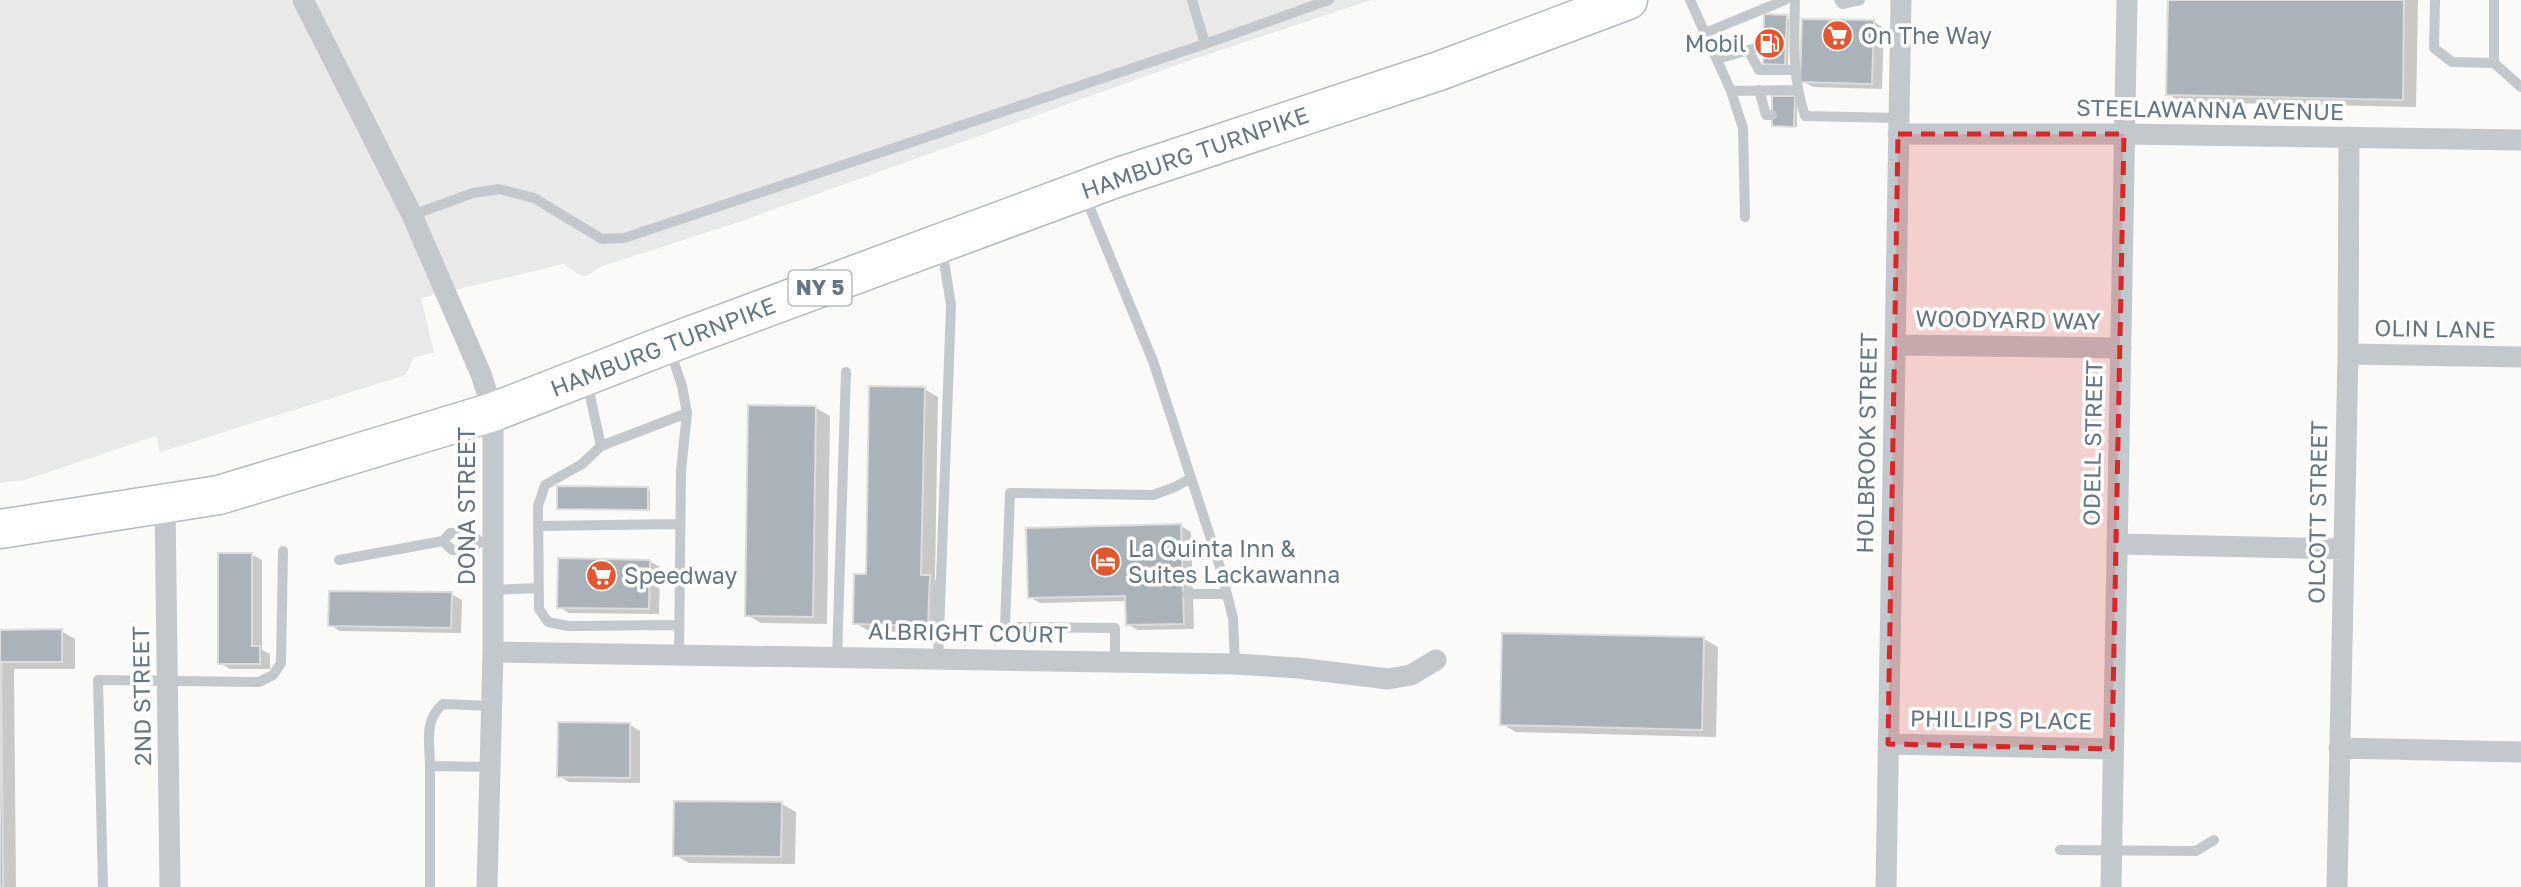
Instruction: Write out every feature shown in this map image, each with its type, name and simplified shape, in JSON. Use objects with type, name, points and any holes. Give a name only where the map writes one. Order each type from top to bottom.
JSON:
[{"type":"highway","name":"HAMBURG TURNPIKE","points":[[0,529],[219,495],[493,412],[1083,190],[1439,71],[1628,0]]},
{"type":"street","name":"DONA STREET","points":[[303,0],[412,215],[481,374],[493,412],[486,542],[493,590],[487,887]]},
{"type":"street","name":"HOLBROOK STREET","points":[[1886,887],[1901,0]]},
{"type":"street","name":"ODELL STREET","points":[[2110,887],[2127,0]]},
{"type":"street","name":"STEELAWANNA AVENUE","points":[[1898,126],[2124,134],[2521,140]]},
{"type":"street","name":"OLCOTT STREET","points":[[2337,887],[2348,354],[2349,138]]},
{"type":"street","name":"WOODYARD WAY","points":[[1895,345],[2121,348]]},
{"type":"street","name":"OLIN LANE","points":[[2348,354],[2521,357]]},
{"type":"street","name":"2ND STREET","points":[[165,503],[170,887]]},
{"type":"street","points":[[2117,544],[2343,549]]},
{"type":"street","name":"ALBRIGHT COURT","points":[[493,652],[1236,664],[1298,667],[1388,678],[1411,675],[1436,660]]},
{"type":"street","name":"PHILLIPS PLACE","points":[[1888,744],[2112,749]]},
{"type":"street","points":[[2339,748],[2521,752]]},
{"type":"lane","points":[[1192,0],[1205,44]]},
{"type":"lane","points":[[412,215],[474,193],[499,189],[534,198],[602,239],[624,238],[1329,0]]},
{"type":"lane","points":[[1690,0],[1731,91],[1744,128],[1745,217]]},
{"type":"lane","points":[[1705,33],[1785,0]]},
{"type":"lane","points":[[1795,0],[1790,39],[1799,116],[1898,126]]},
{"type":"lane","points":[[1839,0],[1842,4],[1860,0]]},
{"type":"lane","points":[[2435,0],[2434,48],[2452,62],[2494,63],[2521,87]]},
{"type":"lane","points":[[2494,0],[2494,63]]},
{"type":"lane","points":[[1717,59],[1763,46]]},
{"type":"lane","points":[[1748,50],[1759,70],[1795,70]]},
{"type":"lane","points":[[1759,90],[1766,115],[1772,115]]},
{"type":"lane","points":[[1731,91],[1797,90]]},
{"type":"lane","points":[[1083,190],[1153,361],[1191,478],[1233,618],[1236,664]]},
{"type":"lane","points":[[939,661],[951,305],[941,243]]},
{"type":"lane","points":[[668,344],[682,386],[687,413],[681,471],[679,655]]},
{"type":"lane","points":[[837,657],[846,372]]},
{"type":"lane","points":[[586,376],[601,446]]},
{"type":"lane","points":[[679,625],[568,626],[548,622],[539,609],[538,506],[545,485],[582,464],[601,446],[687,413]]},
{"type":"lane","points":[[1115,662],[1115,628],[1005,626],[1010,493],[1153,495],[1175,488],[1191,478]]},
{"type":"lane","points":[[538,526],[680,524]]},
{"type":"lane","points":[[339,560],[443,541],[450,533],[471,533],[486,542]]},
{"type":"lane","points":[[443,541],[452,550],[471,549],[486,542]]},
{"type":"lane","points":[[103,887],[98,680],[258,682],[272,676],[281,663],[283,551]]},
{"type":"lane","points":[[493,590],[538,588]]},
{"type":"lane","points":[[1187,594],[1227,594]]},
{"type":"lane","points":[[430,887],[429,724],[433,713],[443,704],[491,706]]},
{"type":"lane","points":[[430,766],[490,767]]},
{"type":"lane","points":[[2060,850],[2196,851],[2214,840]]},
{"type":"highlighted area","points":[[1898,134],[2124,134],[2112,749],[1888,744]]},
{"type":"shaded area","points":[[0,0],[1371,0],[1188,61],[739,222],[600,267],[586,276],[563,264],[421,298],[434,353],[414,357],[406,375],[160,452],[156,436],[25,480],[0,483]]},
{"type":"building","points":[[2168,0],[2404,0],[2403,100],[2166,95]]},
{"type":"building","points":[[1764,14],[1787,15],[1785,65],[1763,64]]},
{"type":"building","points":[[1802,19],[1874,20],[1872,84],[1800,82]]},
{"type":"building","points":[[1772,96],[1795,96],[1794,127],[1772,126]]},
{"type":"building","points":[[869,386],[925,387],[921,575],[930,575],[928,626],[853,624],[854,574],[866,574]]},
{"type":"building","points":[[748,405],[816,406],[813,617],[745,616]]},
{"type":"building","points":[[557,486],[648,487],[648,510],[557,509]]},
{"type":"building","name":"La Quinta Inn & Suites Lackawanna","points":[[1181,524],[1184,624],[1126,625],[1125,596],[1028,598],[1026,528]]},
{"type":"building","points":[[218,553],[252,553],[252,646],[260,646],[260,664],[218,664]]},
{"type":"building","points":[[558,558],[650,560],[649,609],[557,608]]},
{"type":"building","points":[[329,591],[452,592],[451,628],[328,626]]},
{"type":"building","points":[[62,629],[62,662],[1,662],[3,887],[0,887],[0,630]]},
{"type":"building","points":[[1502,633],[1704,637],[1702,730],[1500,725]]},
{"type":"building","points":[[558,722],[630,723],[630,778],[557,777]]},
{"type":"building","points":[[674,801],[782,802],[781,857],[673,856]]},
{"type":"place","name":"On The Way","points":[[1838,36]]},
{"type":"place","name":"Mobil","points":[[1769,44]]},
{"type":"place","name":"La Quinta Inn & Suites Lackawanna","points":[[1105,562]]},
{"type":"place","name":"Speedway","points":[[601,576]]}]
